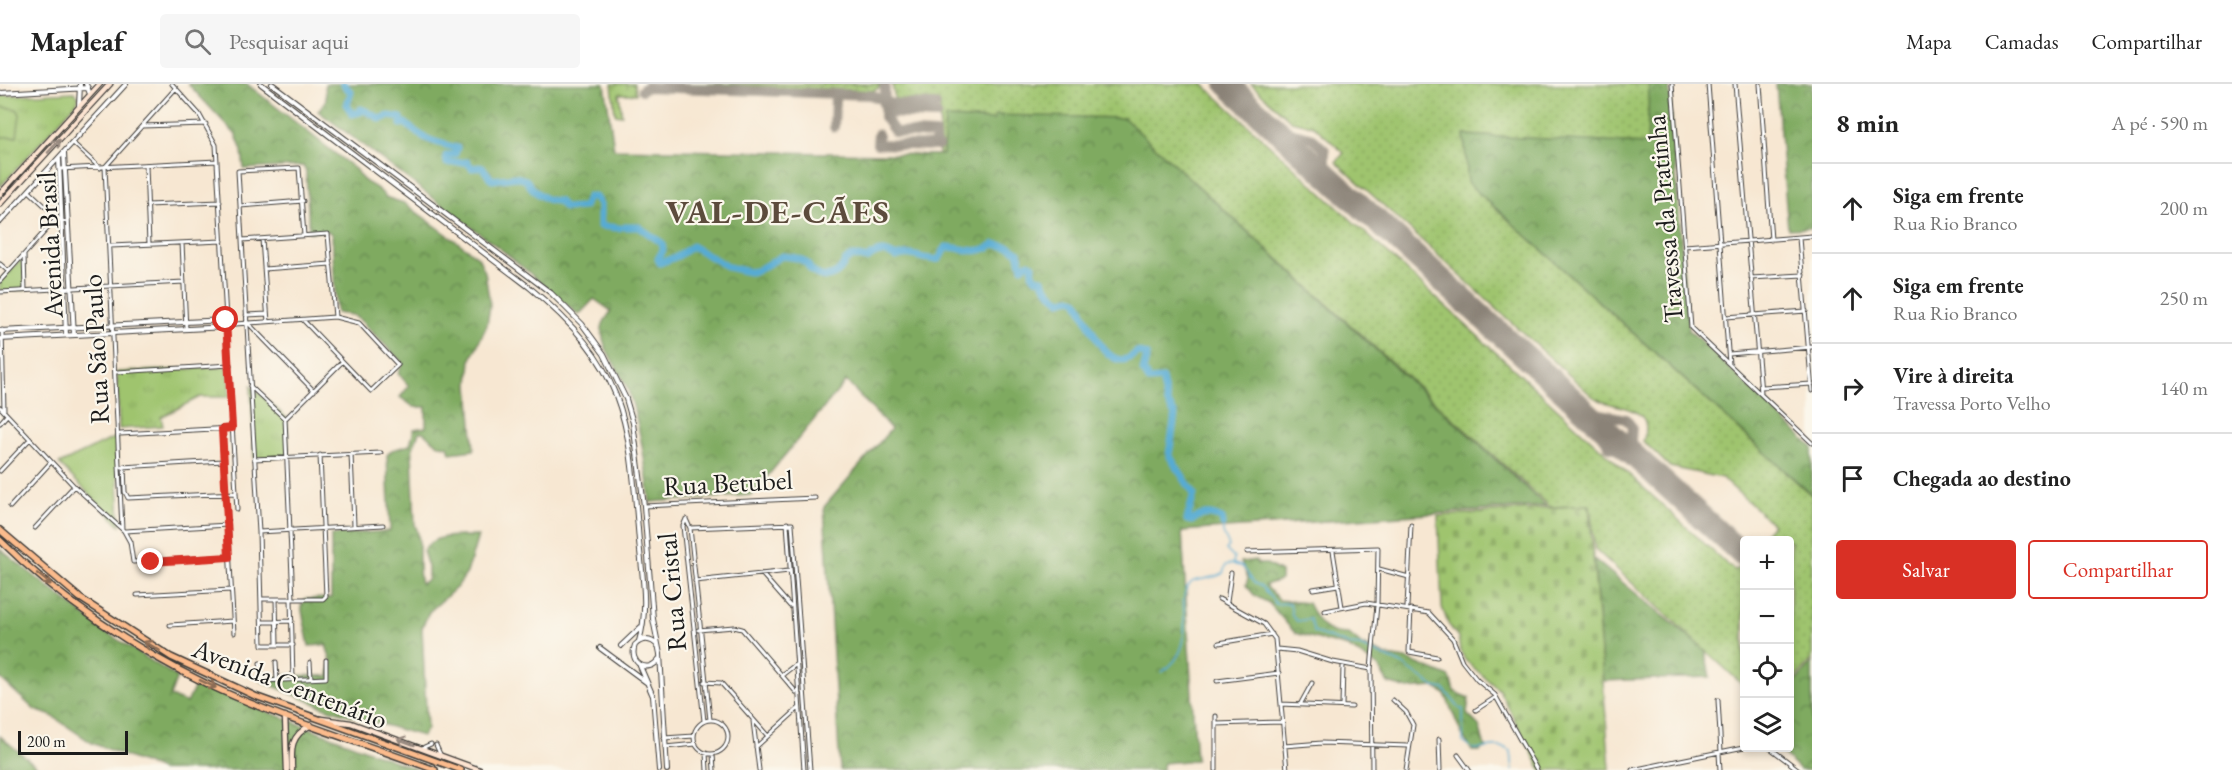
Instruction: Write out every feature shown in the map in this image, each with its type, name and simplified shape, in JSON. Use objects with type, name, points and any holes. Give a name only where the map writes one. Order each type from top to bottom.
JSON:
[{"type":"main road","points":[[0,194],[79,107],[88,89],[100,84]]},
{"type":"main road","points":[[0,204],[110,84]]},
{"type":"main road","name":"Avenida Centenário","points":[[0,530],[80,598],[161,651],[240,690],[461,770]]},
{"type":"main road","name":"Avenida Centenário","points":[[0,540],[91,614],[147,652],[210,686],[285,716],[435,770]]},
{"type":"main road","points":[[285,716],[287,770]]},
{"type":"main road","points":[[320,719],[351,723],[480,770]]},
{"type":"main road","points":[[292,770],[292,740],[298,732],[312,725]]},
{"type":"street","points":[[0,222],[126,84]]},
{"type":"street","points":[[172,84],[206,124],[215,140],[237,510]]},
{"type":"street","points":[[261,84],[529,286],[577,329],[604,368],[620,401],[632,462],[645,611],[639,641],[632,652],[647,682],[656,716],[660,768]]},
{"type":"street","points":[[272,84],[543,287],[580,321],[604,354],[626,399],[633,423],[658,646],[667,770]]},
{"type":"street","name":"Travessa da Pratinha","points":[[1672,84],[1691,328],[1812,443]]},
{"type":"street","points":[[1708,84],[1729,364]]},
{"type":"street","points":[[1735,84],[1761,395]]},
{"type":"street","points":[[1760,84],[1771,240]]},
{"type":"street","points":[[0,93],[70,90],[79,86],[88,89]]},
{"type":"street","points":[[79,86],[79,107]]},
{"type":"street","points":[[103,168],[176,88]]},
{"type":"street","points":[[141,126],[206,124]]},
{"type":"street","points":[[73,143],[103,168]]},
{"type":"street","name":"Avenida Brasil","points":[[64,153],[74,335]]},
{"type":"street","name":"Avenida Brasil","points":[[59,158],[59,220],[65,288],[66,335]]},
{"type":"street","points":[[60,169],[217,161]]},
{"type":"street","points":[[146,165],[149,244]]},
{"type":"street","points":[[293,645],[262,646],[259,532],[238,171],[297,167],[300,171],[304,236]]},
{"type":"street","name":"Rua São Paulo","points":[[103,168],[111,246],[123,530]]},
{"type":"street","points":[[29,191],[59,220],[68,222]]},
{"type":"street","points":[[240,206],[303,201]]},
{"type":"street","points":[[147,206],[220,202]]},
{"type":"street","points":[[0,281],[59,220]]},
{"type":"street","points":[[242,240],[329,235],[335,317]]},
{"type":"street","points":[[1684,246],[1812,236]]},
{"type":"street","points":[[1799,238],[1812,390]]},
{"type":"street","points":[[262,239],[268,322]]},
{"type":"street","points":[[111,246],[222,241]]},
{"type":"street","points":[[182,243],[186,329]]},
{"type":"street","points":[[24,255],[25,290]]},
{"type":"street","points":[[0,264],[8,271]]},
{"type":"street","points":[[264,269],[331,264]]},
{"type":"street","points":[[1751,279],[1803,275]]},
{"type":"street","points":[[0,291],[184,282]]},
{"type":"street","points":[[1804,296],[1812,295]]},
{"type":"street","points":[[1726,317],[1806,312]]},
{"type":"street","points":[[246,315],[267,314]]},
{"type":"street","points":[[1,338],[226,327],[235,324],[335,317],[359,323],[399,363],[372,391],[303,320]]},
{"type":"street","points":[[0,423],[6,413],[1,331],[186,321],[226,320],[235,324]]},
{"type":"street","points":[[248,324],[314,391]]},
{"type":"street","points":[[1729,354],[1810,347]]},
{"type":"street","points":[[285,419],[342,362]]},
{"type":"street","points":[[117,372],[230,365]]},
{"type":"street","points":[[1761,387],[1812,384]]},
{"type":"street","points":[[250,386],[285,419],[293,680]]},
{"type":"street","points":[[0,407],[74,486],[123,530],[130,542],[134,562],[229,557]]},
{"type":"street","points":[[119,434],[232,428]]},
{"type":"street","points":[[222,429],[234,633]]},
{"type":"street","points":[[0,471],[30,439]]},
{"type":"street","points":[[254,459],[381,453]]},
{"type":"street","points":[[351,454],[354,525]]},
{"type":"street","points":[[261,599],[325,598],[320,455]]},
{"type":"street","points":[[224,461],[122,467],[125,492],[128,498],[236,493]]},
{"type":"street","points":[[10,507],[51,462]]},
{"type":"street","points":[[35,528],[74,486]]},
{"type":"street","name":"Rua Betubel","points":[[644,506],[815,498]]},
{"type":"street","name":"Rua Cristal","points":[[704,721],[699,656],[695,581],[690,528],[688,520],[684,520],[686,555],[699,656],[710,720]]},
{"type":"street","points":[[690,528],[792,523],[810,770]]},
{"type":"street","points":[[786,524],[804,770]]},
{"type":"street","points":[[123,530],[228,525]]},
{"type":"street","points":[[259,532],[383,525]]},
{"type":"street","points":[[1411,525],[1408,648],[1410,653],[1437,657]]},
{"type":"street","points":[[1247,552],[1333,551],[1376,547],[1379,550],[1371,669],[1372,770]]},
{"type":"street","points":[[1333,551],[1342,608]]},
{"type":"street","points":[[686,555],[692,555]]},
{"type":"street","points":[[1379,569],[1410,578]]},
{"type":"street","points":[[695,581],[789,571]]},
{"type":"street","points":[[1227,602],[1231,573]]},
{"type":"street","points":[[762,574],[791,607]]},
{"type":"street","points":[[790,579],[796,578]]},
{"type":"street","points":[[1313,589],[1338,585]]},
{"type":"street","points":[[136,595],[231,590]]},
{"type":"street","points":[[276,599],[277,646]]},
{"type":"street","points":[[1219,599],[1264,624],[1272,633],[1277,649],[1287,770]]},
{"type":"street","points":[[1325,611],[1366,603],[1420,610],[1431,615],[1449,634],[1462,661],[1496,697],[1537,770]]},
{"type":"street","points":[[170,625],[233,621]]},
{"type":"street","points":[[262,622],[292,621]]},
{"type":"street","points":[[621,645],[635,636],[643,624]]},
{"type":"street","points":[[698,630],[734,627],[742,629],[798,693]]},
{"type":"street","points":[[1219,643],[1272,633]]},
{"type":"street","points":[[639,641],[650,640],[658,646]]},
{"type":"street","points":[[600,648],[647,682]]},
{"type":"street","points":[[1277,649],[1316,655],[1344,665],[1371,669]]},
{"type":"street","points":[[640,666],[653,665],[659,657]]},
{"type":"street","points":[[795,659],[802,658]]},
{"type":"street","points":[[260,663],[261,680],[293,680],[327,678],[326,660]]},
{"type":"street","points":[[276,662],[277,680]]},
{"type":"street","points":[[310,662],[311,679]]},
{"type":"street","points":[[782,675],[795,665]]},
{"type":"street","points":[[1342,706],[1344,665]]},
{"type":"street","points":[[1217,681],[1279,673]]},
{"type":"street","points":[[704,682],[721,683],[767,735]]},
{"type":"street","points":[[1301,703],[1312,683]]},
{"type":"street","points":[[1476,710],[1496,697]]},
{"type":"street","points":[[1393,700],[1412,722],[1413,733],[1408,746],[1406,770]]},
{"type":"street","points":[[1718,700],[1720,770]]},
{"type":"street","points":[[1281,704],[1301,703],[1353,707]]},
{"type":"street","points":[[756,747],[799,708]]},
{"type":"street","points":[[800,717],[806,716]]},
{"type":"street","points":[[1216,716],[1216,770]]},
{"type":"street","points":[[710,720],[721,723],[727,732],[726,744],[713,754],[706,753],[696,744],[694,736],[697,727],[704,721],[710,720]]},
{"type":"street","points":[[753,720],[759,770]]},
{"type":"street","points":[[1216,724],[1282,722]]},
{"type":"street","points":[[664,738],[694,736]]},
{"type":"street","points":[[1439,739],[1440,770]]},
{"type":"street","points":[[1284,746],[1322,743],[1408,746]]},
{"type":"street","points":[[665,747],[696,744]]},
{"type":"street","points":[[422,748],[433,745],[441,755]]},
{"type":"street","points":[[1632,770],[1740,748]]},
{"type":"street","points":[[1776,752],[1799,770]]},
{"type":"street","points":[[706,753],[707,770]]},
{"type":"street","points":[[713,754],[714,770]]},
{"type":"street","points":[[1458,755],[1469,770]]},
{"type":"green space","points":[[188,84],[247,84],[356,170],[363,179],[385,197],[404,203],[478,257],[485,272],[490,305],[487,325],[471,359],[469,385],[474,450],[450,453],[448,446],[439,445],[423,432],[419,432],[412,451],[415,525],[419,538],[421,584],[428,579],[428,567],[423,551],[428,545],[440,538],[478,536],[467,573],[457,587],[429,612],[422,628],[427,729],[422,736],[328,709],[261,681],[284,675],[329,676],[331,661],[326,645],[309,646],[301,606],[305,599],[331,598],[331,535],[390,531],[387,455],[392,450],[410,445],[414,429],[426,427],[426,407],[414,407],[400,397],[409,386],[398,373],[403,363],[360,320],[352,315],[336,313],[332,235],[328,231],[309,232],[306,172],[303,166],[244,169],[242,151],[236,135]]},
{"type":"green space","points":[[325,84],[605,84],[614,149],[943,155],[945,118],[994,120],[995,115],[1124,118],[1546,506],[1182,531],[1196,760],[1164,763],[1162,770],[840,770],[824,507],[891,429],[846,381],[752,495],[650,502],[643,448],[634,409],[627,388],[606,349],[602,332],[602,326],[611,311],[594,299],[579,315],[507,254],[318,111],[326,100]]},
{"type":"green space","points":[[612,84],[634,84],[636,94],[619,94],[622,115],[615,114]]},
{"type":"green space","points":[[656,84],[879,84],[879,88],[873,91]]},
{"type":"green space","points":[[892,84],[1203,84],[1730,567],[1740,570],[1740,682],[1595,549],[1590,505],[1550,507],[1165,156],[995,115],[995,120],[945,118],[943,155],[939,154],[940,103],[895,100]]},
{"type":"green space","points":[[1251,84],[1649,84],[1648,145],[1465,135],[1468,183],[1812,496],[1812,659],[1794,679],[1794,536],[1762,536],[1773,524],[1722,478],[1670,467],[1643,441],[1646,428],[1644,420],[1638,414],[1592,396],[1336,162],[1344,153],[1314,126],[1291,121]]},
{"type":"green space","points":[[1649,84],[1669,84],[1688,329],[1812,447],[1812,495],[1468,183],[1464,135],[1647,144]]},
{"type":"green space","points":[[1776,84],[1812,84],[1812,228],[1788,229]]},
{"type":"green space","points":[[74,92],[79,97],[77,102],[0,187],[0,96]]},
{"type":"green space","points":[[0,107],[17,109],[20,114],[17,137],[0,137]]},
{"type":"green space","points":[[24,256],[25,290],[0,291],[0,281]]},
{"type":"green space","points":[[228,367],[230,397],[200,397],[161,417],[163,426],[119,429],[117,372]]},
{"type":"green space","points":[[251,386],[287,418],[289,456],[254,458]]},
{"type":"green space","points":[[116,437],[120,525],[59,464]]},
{"type":"green space","points":[[1589,505],[1610,769],[1541,770],[1499,690],[1465,660],[1460,650],[1458,637],[1448,624],[1442,607],[1438,516]]},
{"type":"green space","points":[[0,549],[107,633],[177,677],[170,696],[187,703],[196,684],[418,770],[161,770],[92,743],[52,716],[35,710],[0,678]]},
{"type":"green space","points":[[1594,559],[1705,650],[1710,677],[1603,681]]},
{"type":"green space","points":[[1255,560],[1258,564],[1267,564],[1281,572],[1281,580],[1265,585],[1279,600],[1308,603],[1319,622],[1328,630],[1349,634],[1362,645],[1387,656],[1406,659],[1450,677],[1454,691],[1469,698],[1467,714],[1479,726],[1485,747],[1480,751],[1472,751],[1461,733],[1445,694],[1434,687],[1408,689],[1388,683],[1378,666],[1348,647],[1295,633],[1269,603],[1255,596],[1246,585],[1248,578],[1241,562]]},
{"type":"green space","points":[[1812,662],[1812,770],[1800,770],[1780,752],[1794,752],[1794,683]]},
{"type":"green space","points":[[0,736],[41,770],[0,770]]},
{"type":"waterway","points":[[343,84],[351,92],[347,105],[352,114],[360,112],[361,109],[380,119],[389,116],[401,118],[401,124],[405,123],[423,137],[457,148],[455,154],[446,156],[447,163],[467,162],[472,168],[482,167],[492,180],[516,177],[526,180],[540,195],[548,200],[558,201],[565,208],[584,207],[588,197],[595,197],[600,204],[600,226],[619,228]]},
{"type":"waterway","points":[[625,227],[639,227],[662,243],[663,250],[658,259],[660,263],[678,256],[692,246],[728,267],[749,272],[756,271],[782,256],[803,260],[816,274],[826,277],[839,271],[845,261],[853,256],[867,259],[881,252],[896,257],[907,255],[939,259],[946,247],[976,251],[994,244],[1010,247],[1018,252],[1022,267],[1029,263],[1033,266],[1032,274],[1042,279],[1047,289],[1061,301],[1070,298],[1077,300],[1100,344],[1108,353],[1117,359],[1127,359],[1137,352],[1147,355],[1143,371],[1149,380],[1162,379],[1167,402],[1175,415],[1169,455],[1194,494],[1187,520],[1192,521],[1199,516],[1210,515],[1222,519],[1223,524]]},
{"type":"waterway","points":[[1223,524],[1223,533],[1229,546],[1226,550],[1234,558],[1233,564],[1243,567],[1254,583],[1262,587],[1276,604],[1290,603],[1292,616],[1297,621],[1310,619],[1314,632],[1349,645],[1360,646],[1402,664],[1434,687],[1444,689],[1460,709],[1463,709],[1463,742],[1473,749],[1506,748],[1511,751],[1513,770]]},
{"type":"waterway","points":[[1162,672],[1174,661],[1181,649],[1184,636],[1186,589],[1192,582],[1223,573],[1226,565],[1231,564]]},
{"type":"taxiway","points":[[885,84],[884,117],[895,132],[935,134],[936,146]]},
{"type":"taxiway","points":[[642,90],[646,87],[870,95],[881,99],[887,113],[937,115]]},
{"type":"taxiway","points":[[834,127],[835,98],[839,94]]},
{"type":"taxiway","points":[[884,98],[887,103],[936,105]]},
{"type":"taxiway","points":[[1256,110],[1278,129],[1311,137],[1325,150],[1325,162],[1314,168],[1304,165],[1296,148],[1268,122]]},
{"type":"taxiway","points":[[878,134],[877,144],[938,146]]},
{"type":"taxiway","points":[[1561,388],[1586,411],[1626,419],[1632,427],[1631,441],[1621,449],[1609,447],[1599,425],[1579,406]]},
{"type":"runway","points":[[1227,84],[1740,552]]},
{"type":"district","name":"VAL-DE-CÃES","points":[[778,211]]},
{"type":"route","points":[[151,562],[229,557],[222,429],[232,428],[226,320]]}]
